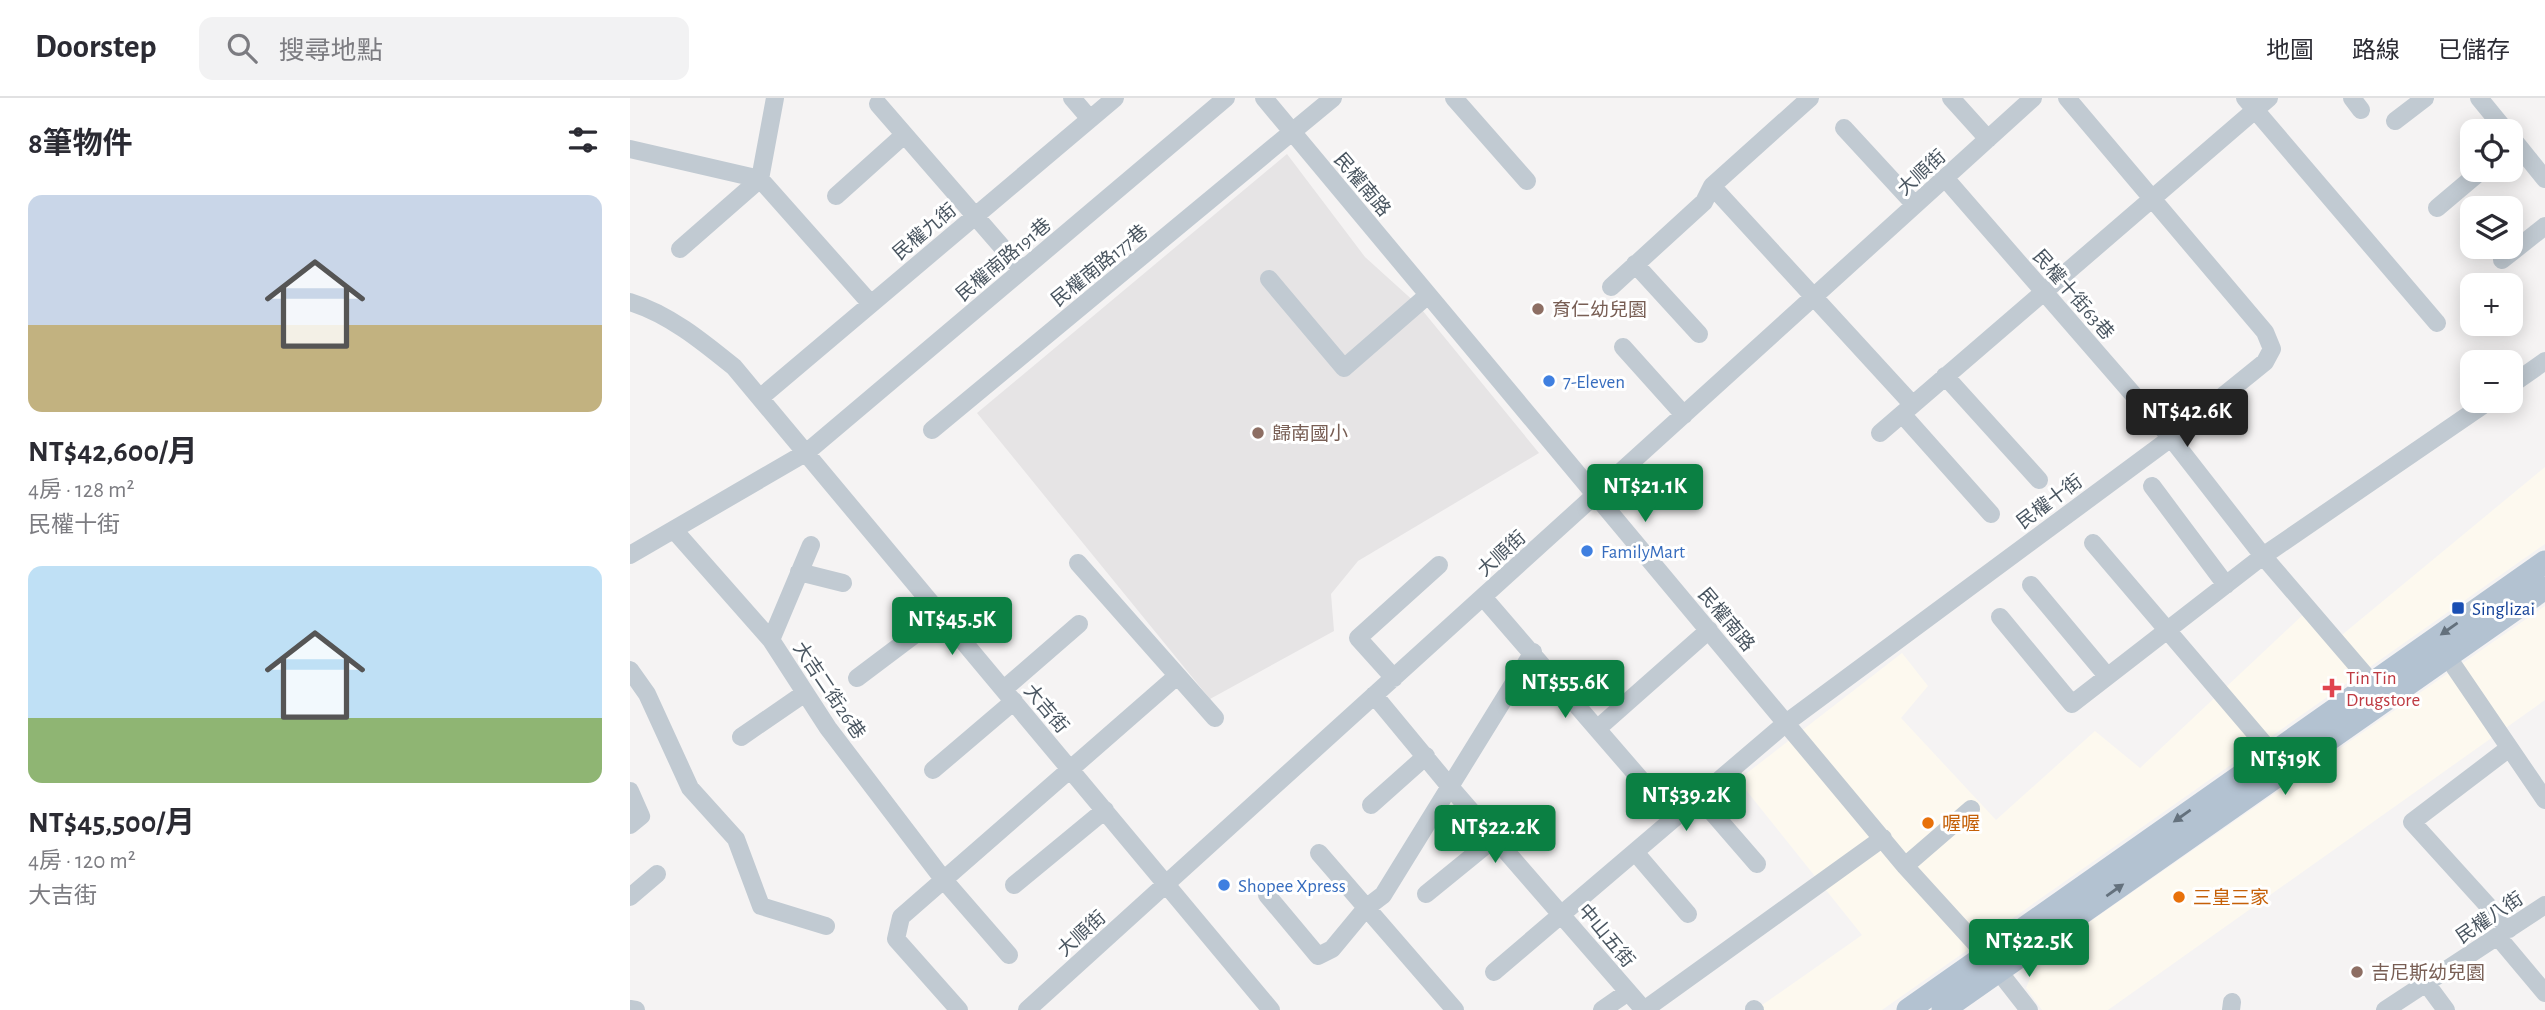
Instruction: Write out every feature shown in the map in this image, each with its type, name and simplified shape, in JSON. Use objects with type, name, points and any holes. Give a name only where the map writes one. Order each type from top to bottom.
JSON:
[{"type":"main road","points":[[1943,1010],[1993,963],[2272,753],[2545,562]]},
{"type":"main road","points":[[1908,1010],[1993,963],[2545,588]]},
{"type":"street","points":[[680,249],[760,179],[775,98]]},
{"type":"street","points":[[1072,98],[1090,119]]},
{"type":"street","name":"民權九街","points":[[761,397],[1115,98]]},
{"type":"street","name":"民權南路191巷","points":[[630,555],[807,452],[1226,98]]},
{"type":"street","name":"民權南路","points":[[1264,98],[1882,838],[1993,963],[2029,1010]]},
{"type":"street","name":"民權南路177巷","points":[[932,429],[1333,98]]},
{"type":"street","points":[[1454,98],[1527,181]]},
{"type":"street","points":[[1611,287],[1704,202],[1712,186],[1810,98]]},
{"type":"street","points":[[1951,98],[1988,139]]},
{"type":"street","name":"大順街","points":[[1027,1010],[2033,98]]},
{"type":"street","name":"民權十街","points":[[1494,972],[1786,723],[2171,438],[2264,362],[2272,349],[2265,332],[2067,98]]},
{"type":"street","points":[[2395,121],[2425,98]]},
{"type":"street","points":[[2480,98],[2496,119]]},
{"type":"street","points":[[1880,433],[2153,198],[2257,102],[2437,323]]},
{"type":"street","points":[[878,104],[1022,270]]},
{"type":"street","points":[[1844,128],[1915,205]]},
{"type":"street","points":[[836,196],[904,135]]},
{"type":"street","points":[[630,149],[760,179],[871,304]]},
{"type":"street","points":[[2523,153],[2545,179]]},
{"type":"street","name":"民權十街63巷","points":[[1945,178],[2171,438],[2263,556],[2372,683]]},
{"type":"street","points":[[2437,208],[2468,182]]},
{"type":"street","points":[[1712,186],[1813,298],[1991,514]]},
{"type":"street","points":[[2502,260],[2545,226]]},
{"type":"street","points":[[1636,264],[1699,334]]},
{"type":"street","points":[[1269,279],[1344,368],[1428,295]]},
{"type":"street","name":"大吉街","points":[[630,302],[670,320],[734,367],[1271,1010]]},
{"type":"street","points":[[1623,347],[1684,415]]},
{"type":"street","points":[[2523,377],[2545,362]]},
{"type":"street","points":[[1945,376],[2039,480]]},
{"type":"street","points":[[2000,617],[2072,704],[2263,556],[2472,413]]},
{"type":"street","points":[[2152,486],[2227,585]]},
{"type":"street","name":"大吉二街26巷","points":[[674,530],[771,640],[828,728],[943,879],[1009,955]]},
{"type":"street","points":[[2092,543],[2272,753]]},
{"type":"street","points":[[771,640],[811,545]]},
{"type":"street","points":[[1078,563],[1215,718]]},
{"type":"street","points":[[1394,678],[1358,638],[1439,565]]},
{"type":"street","points":[[799,572],[843,583]]},
{"type":"street","points":[[2031,585],[2107,676]]},
{"type":"street","points":[[1483,597],[1674,818]]},
{"type":"street","points":[[857,678],[942,614]]},
{"type":"street","points":[[933,769],[1079,624]]},
{"type":"street","points":[[1597,729],[1709,630]]},
{"type":"street","points":[[1267,895],[1318,956],[1332,949],[1366,908],[1383,895],[1533,652]]},
{"type":"street","points":[[2447,656],[2545,800]]},
{"type":"street","points":[[630,670],[648,694],[690,788],[737,839],[761,906],[826,926]]},
{"type":"street","points":[[959,1010],[896,939],[901,917],[1177,676]]},
{"type":"street","points":[[741,737],[805,693]]},
{"type":"street","name":"中山五街","points":[[1374,695],[1644,1010]]},
{"type":"street","points":[[2508,749],[2412,822],[2504,933],[2545,993]]},
{"type":"street","points":[[1371,805],[1426,756]]},
{"type":"street","points":[[630,791],[640,816],[630,825]]},
{"type":"street","points":[[1699,797],[1757,864]]},
{"type":"street","points":[[1906,866],[1971,809]]},
{"type":"street","points":[[1014,885],[1105,810]]},
{"type":"street","points":[[1426,894],[1496,837]]},
{"type":"street","points":[[1644,1010],[1882,838]]},
{"type":"street","points":[[1635,852],[1688,914]]},
{"type":"street","points":[[1319,853],[1455,1010]]},
{"type":"street","points":[[630,897],[657,874]]},
{"type":"street","name":"民權八街","points":[[2385,1010],[2545,905]]},
{"type":"street","points":[[2426,983],[2446,1010]]},
{"type":"street","points":[[1602,1010],[1628,992]]},
{"type":"street","points":[[630,1009],[636,1010]]},
{"type":"shaded area","name":"歸南國小","points":[[1287,154],[1365,257],[1418,305],[1539,453],[1358,561],[1331,594],[1334,631],[1210,699],[977,413]]},
{"type":"shaded area","points":[[2545,467],[2545,544],[1882,1010],[1755,1010],[1862,935],[1738,780],[1902,653],[1928,686],[1901,718],[1996,820],[2095,731],[2140,768],[2309,609],[2337,639]]},
{"type":"shaded area","points":[[2545,606],[2545,700],[2108,1010],[2042,1010],[2026,988],[2039,957]]},
{"type":"place","name":"育仁幼兒園","points":[[1538,309]]},
{"type":"place","name":"7-Eleven","points":[[1549,381]]},
{"type":"place","name":"歸南國小","points":[[1258,433]]},
{"type":"place","name":"FamilyMart","points":[[1587,551]]},
{"type":"place","name":"Singlizai","points":[[2458,608]]},
{"type":"place","name":"Tin Tin Drugstore","points":[[2332,688]]},
{"type":"place","name":"喔喔","points":[[1928,823]]},
{"type":"place","name":"Shopee Xpress","points":[[1224,885]]},
{"type":"place","name":"三皇三家","points":[[2179,897]]},
{"type":"place","name":"吉尼斯幼兒園","points":[[2357,972]]}]
